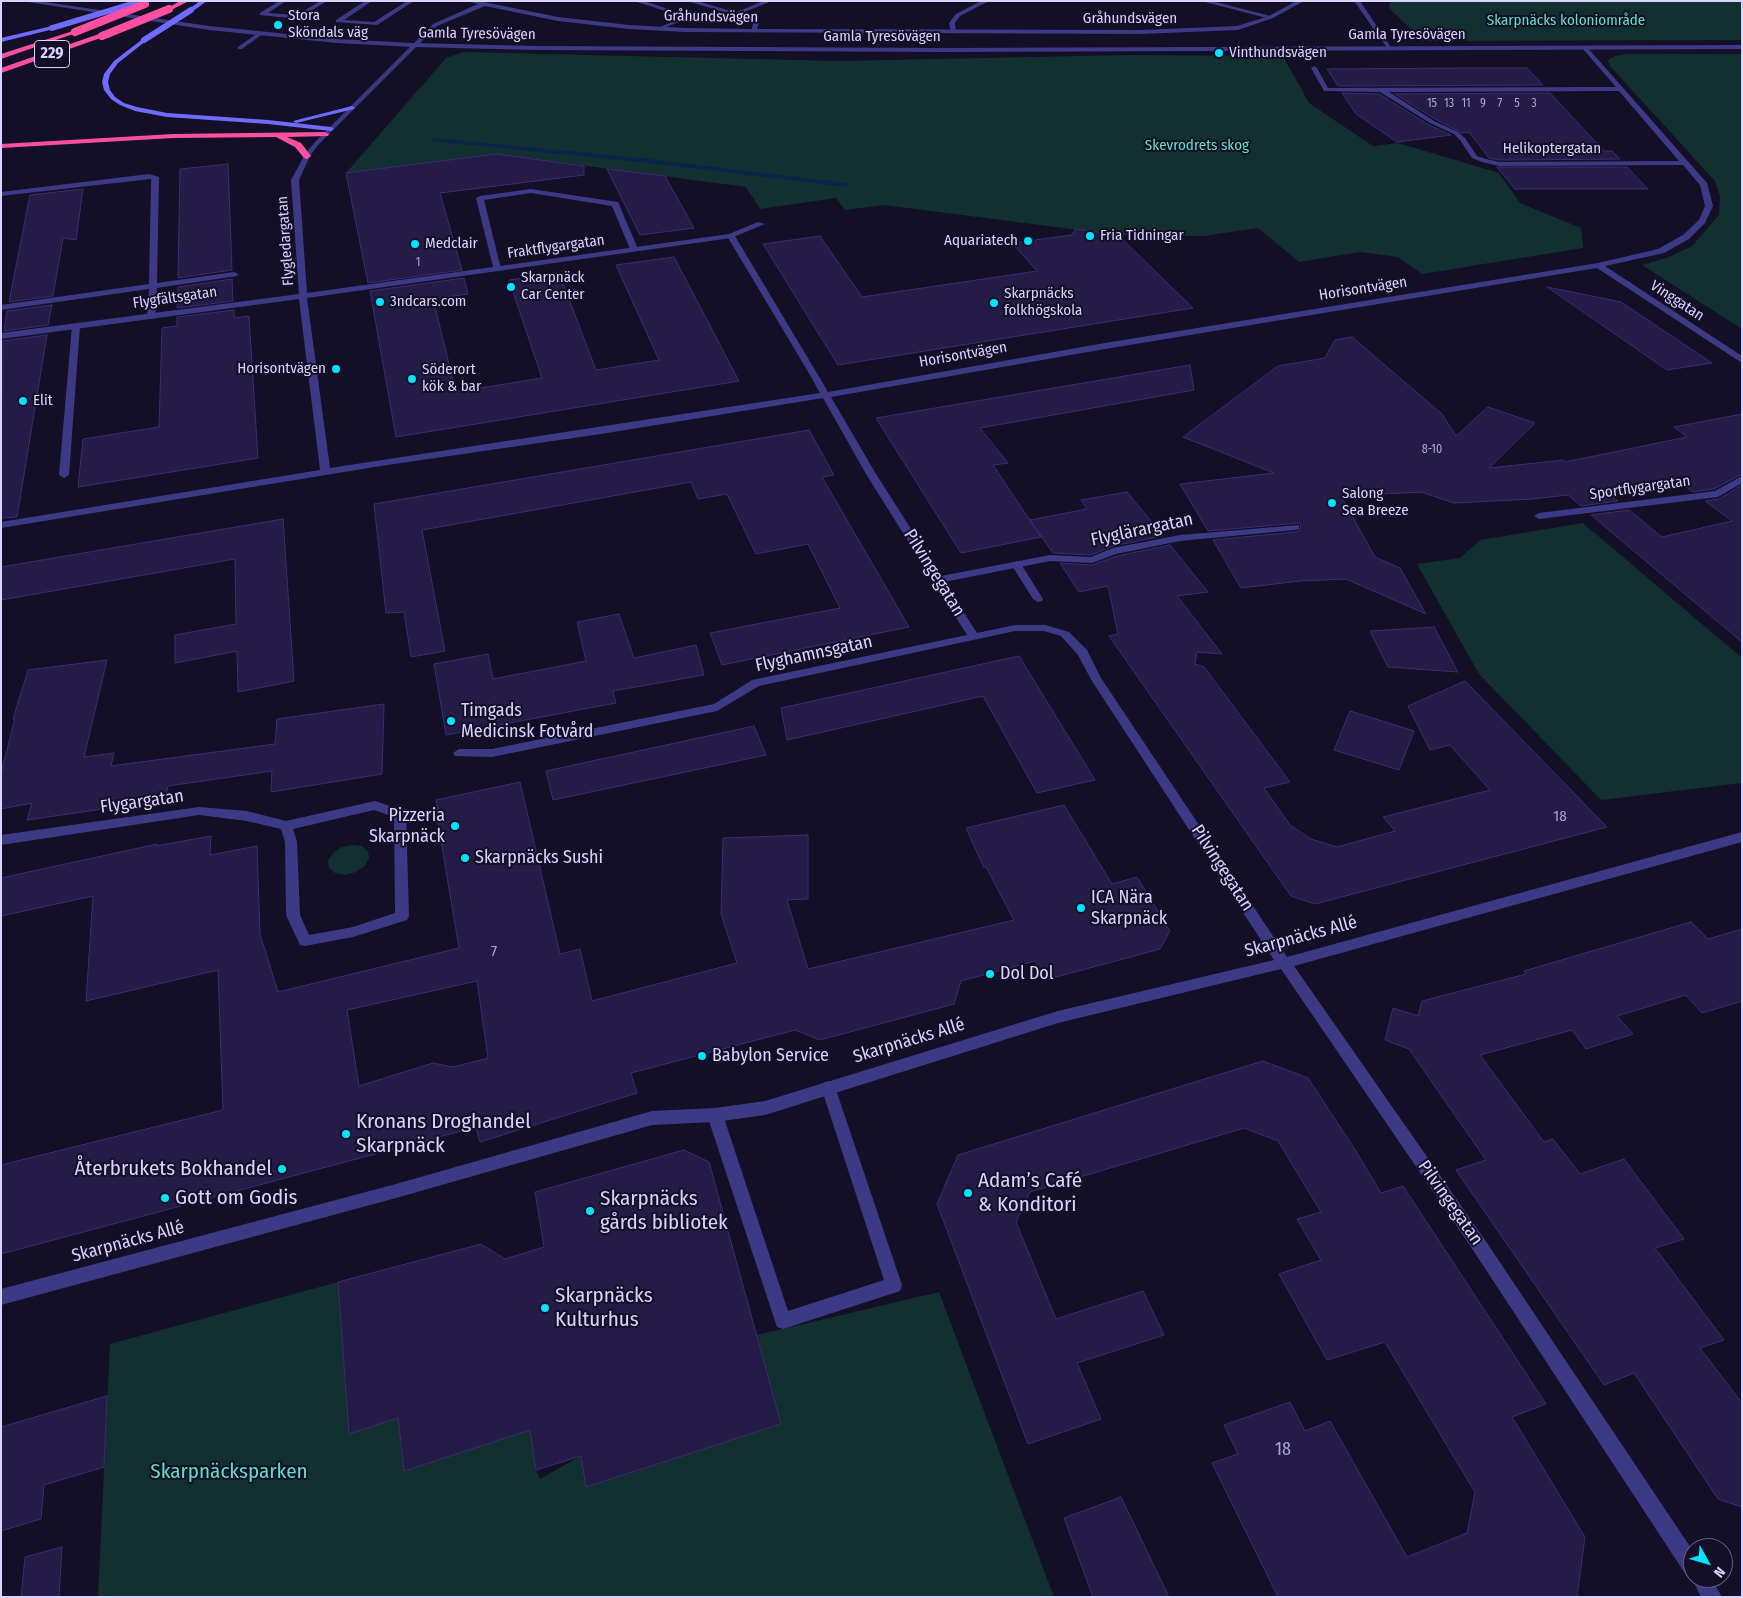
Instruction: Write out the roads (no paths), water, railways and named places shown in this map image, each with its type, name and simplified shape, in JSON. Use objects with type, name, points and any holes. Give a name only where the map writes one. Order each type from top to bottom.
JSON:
[{"type":"highway","name":"229","points":[[1,71],[102,36],[186,1]]},
{"type":"highway","name":"229","points":[[1,58],[74,32],[143,2]]},
{"type":"highway","points":[[1,146],[173,136],[274,135],[328,131]]},
{"type":"highway","points":[[274,135],[298,145],[307,156]]},
{"type":"main road","points":[[204,1],[144,40],[116,62],[107,74],[105,82],[107,90],[113,98],[135,109],[167,115],[268,122],[328,131]]},
{"type":"main road","points":[[1,40],[52,28],[143,2]]},
{"type":"main road","points":[[268,122],[300,120],[352,108]]},
{"type":"street","name":"Gamla Tyresövägen","points":[[25,1],[261,34],[413,45],[537,48],[945,50],[1742,47]]},
{"type":"street","points":[[283,1],[262,14],[298,17],[324,1]]},
{"type":"street","points":[[369,1],[338,21],[375,24],[411,1]]},
{"type":"street","name":"Gråhundsvägen","points":[[470,1],[558,18],[660,29],[953,32],[1215,31],[1238,28],[1271,17],[1301,1]]},
{"type":"street","points":[[636,1],[690,17],[660,29]]},
{"type":"street","points":[[690,1],[756,22],[754,31]]},
{"type":"street","points":[[735,14],[769,1]]},
{"type":"street","points":[[953,32],[952,23],[958,15],[986,1]]},
{"type":"street","points":[[1204,1],[1271,17]]},
{"type":"street","points":[[1357,1],[1390,48]]},
{"type":"street","name":"Flygledargatan","points":[[326,471],[303,296],[295,180],[307,156],[328,131],[413,45],[435,25],[484,4]]},
{"type":"street","points":[[240,48],[261,34]]},
{"type":"street","name":"Horisontvägen","points":[[1,525],[326,471],[825,395],[1105,346],[1598,266],[1661,250],[1686,238],[1702,221],[1709,206],[1704,185],[1585,48]]},
{"type":"street","points":[[1314,68],[1326,90],[1622,89]]},
{"type":"street","name":"Helikoptergatan","points":[[1382,90],[1432,122],[1456,133],[1463,139],[1474,157],[1484,161],[1499,164],[1686,164]]},
{"type":"street","points":[[1,194],[149,176],[155,177],[154,286],[151,316]]},
{"type":"street","points":[[496,269],[480,198],[531,191],[615,204],[634,249]]},
{"type":"street","name":"Fraktflygargatan","points":[[353,289],[731,236],[761,224]]},
{"type":"street","name":"Pilvingegatan","points":[[731,236],[937,580],[974,637],[1015,628],[1045,628],[1065,634],[1083,653],[1096,678],[1284,963],[1477,1242],[1683,1553]]},
{"type":"street","name":"Vinggatan","points":[[1598,266],[1742,360]]},
{"type":"street","points":[[1,308],[234,274]]},
{"type":"street","name":"Flygfältsgatan","points":[[1,336],[353,289]]},
{"type":"street","points":[[64,475],[76,326]]},
{"type":"street","name":"Sportflygargatan","points":[[1538,516],[1718,494],[1742,479]]},
{"type":"street","name":"Flyglärargatan","points":[[937,580],[1050,558],[1092,560],[1113,551],[1180,538],[1295,527]]},
{"type":"street","points":[[1016,564],[1038,599]]},
{"type":"street","name":"Flyghamnsgatan","points":[[459,753],[492,753],[717,707],[756,683],[974,637]]},
{"type":"street","points":[[375,805],[400,814],[402,916],[352,932],[305,941],[293,915],[291,842],[286,826],[375,805]]},
{"type":"street","name":"Flygargatan","points":[[1,840],[199,811],[247,816],[286,826]]},
{"type":"street","name":"Skarpnäcks Allé","points":[[1,1297],[386,1194],[652,1118],[715,1115],[765,1108],[1058,1017],[1284,963],[1742,837]]},
{"type":"street","points":[[715,1115],[783,1321],[894,1285],[828,1087]]},
{"type":"waterway","points":[[434,140],[640,160],[847,185]]},
{"type":"place","name":"Stora Sköndals väg","points":[[278,25]]},
{"type":"place","name":"Vinthundsvägen","points":[[1219,53]]},
{"type":"place","name":"Fria Tidningar","points":[[1090,236]]},
{"type":"place","name":"Aquariatech","points":[[1028,241]]},
{"type":"place","name":"Medclair","points":[[415,244]]},
{"type":"place","name":"Skarpnäck Car Center","points":[[511,287]]},
{"type":"place","name":"3ndcars.com","points":[[380,302]]},
{"type":"place","name":"Skarpnäcks folkhögskola","points":[[994,303]]},
{"type":"place","name":"Horisontvägen","points":[[336,369]]},
{"type":"place","name":"Söderort kök & bar","points":[[412,379]]},
{"type":"place","name":"Elit","points":[[23,401]]},
{"type":"place","name":"Salong Sea Breeze","points":[[1332,503]]},
{"type":"place","name":"Timgads Medicinsk Fotvård","points":[[451,721]]},
{"type":"place","name":"Pizzeria Skarpnäck","points":[[455,826]]},
{"type":"place","name":"Skarpnäcks Sushi","points":[[465,858]]},
{"type":"place","name":"ICA Nära Skarpnäck","points":[[1081,908]]},
{"type":"place","name":"Dol Dol","points":[[990,974]]},
{"type":"place","name":"Babylon Service","points":[[702,1056]]},
{"type":"place","name":"Kronans Droghandel Skarpnäck","points":[[346,1134]]},
{"type":"place","name":"Återbrukets Bokhandel","points":[[282,1169]]},
{"type":"place","name":"Adam’s Café & Konditori","points":[[968,1193]]},
{"type":"place","name":"Gott om Godis","points":[[165,1198]]},
{"type":"place","name":"Skarpnäcks gårds bibliotek","points":[[590,1211]]},
{"type":"place","name":"Skarpnäcks Kulturhus","points":[[545,1308]]},
{"type":"park label","name":"Skarpnäcks koloniområde","points":[[1566,21]]},
{"type":"park label","name":"Skevrodrets skog","points":[[1197,146]]},
{"type":"park label","name":"Skarpnäcksparken","points":[[229,1472]]}]
